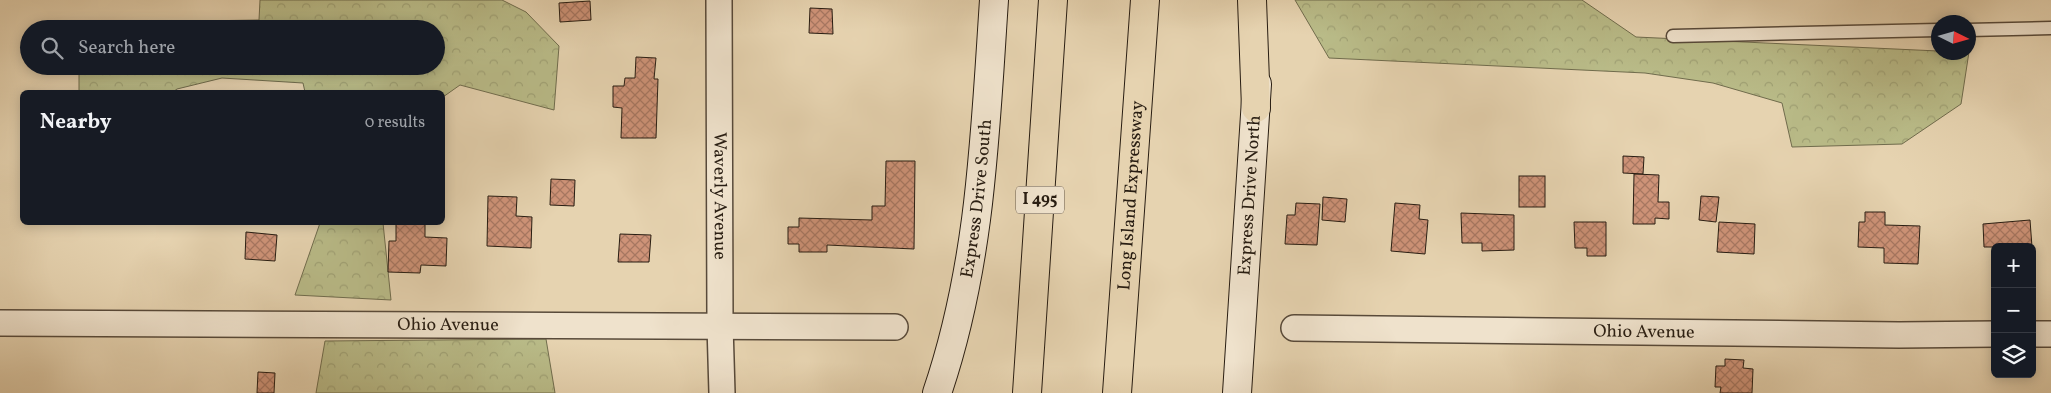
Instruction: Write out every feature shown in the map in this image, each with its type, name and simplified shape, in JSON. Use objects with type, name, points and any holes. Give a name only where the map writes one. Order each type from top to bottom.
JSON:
[{"type":"highway","name":"I 495","points":[[1027,393],[1053,0]]},
{"type":"highway","name":"Long Island Expressway","points":[[1117,393],[1145,0]]},
{"type":"highway","points":[[1252,0],[1256,108]]},
{"type":"main road","name":"Express Drive South","points":[[937,393],[959,314],[976,227],[994,0]]},
{"type":"main road","name":"Express Drive North","points":[[1237,393],[1263,0]]},
{"type":"street","name":"Waverly Avenue","points":[[719,0],[722,393]]},
{"type":"street","name":"Ohio Avenue","points":[[0,323],[895,327]]},
{"type":"street","name":"Ohio Avenue","points":[[1294,328],[1899,335],[1991,334]]},
{"type":"street","points":[[2036,334],[2051,334]]},
{"type":"lane","points":[[1976,30],[2051,28]]},
{"type":"lane","points":[[1673,36],[1931,30]]},
{"type":"green space","points":[[260,0],[502,0],[526,12],[559,46],[554,110],[460,85],[445,96],[445,90],[305,90],[303,83],[222,78],[176,90],[79,90],[79,75],[445,75],[445,20],[259,20]]},
{"type":"green space","points":[[1295,0],[1582,0],[1636,37],[1931,51],[1931,60],[1968,60],[1961,104],[1902,144],[1792,147],[1782,103],[1713,83],[1645,73],[1329,58]]},
{"type":"green space","points":[[319,225],[383,225],[391,300],[295,295]]},
{"type":"green space","points":[[546,339],[555,393],[316,393],[325,341]]},
{"type":"building","points":[[590,1],[591,20],[560,22],[559,3]]},
{"type":"building","points":[[810,8],[832,9],[833,34],[809,33]]},
{"type":"building","points":[[636,57],[656,58],[654,79],[658,79],[656,138],[621,138],[622,108],[613,107],[613,86],[624,86],[625,78],[635,78]]},
{"type":"building","points":[[1623,156],[1644,157],[1643,174],[1623,173]]},
{"type":"building","points":[[886,161],[915,161],[914,249],[827,245],[827,252],[799,252],[799,244],[788,244],[788,227],[799,227],[799,218],[872,220],[872,206],[885,206]]},
{"type":"building","points":[[1634,174],[1659,175],[1658,202],[1669,202],[1669,219],[1655,218],[1655,224],[1633,224]]},
{"type":"building","points":[[1519,176],[1545,176],[1545,207],[1519,207]]},
{"type":"building","points":[[551,179],[575,180],[574,206],[550,205]]},
{"type":"building","points":[[488,196],[517,197],[516,216],[532,217],[531,248],[487,246]]},
{"type":"building","points":[[1701,196],[1719,197],[1716,222],[1699,220]]},
{"type":"building","points":[[1323,197],[1347,199],[1345,222],[1322,220]]},
{"type":"building","points":[[1296,203],[1320,204],[1317,245],[1285,244],[1287,215],[1295,215]]},
{"type":"building","points":[[1395,203],[1420,205],[1419,219],[1428,220],[1425,254],[1391,251]]},
{"type":"building","points":[[1865,212],[1885,212],[1885,225],[1920,226],[1918,264],[1884,263],[1884,248],[1858,247],[1859,222],[1865,222]]},
{"type":"building","points":[[1461,213],[1514,215],[1514,250],[1482,251],[1482,243],[1462,243]]},
{"type":"building","points":[[2030,220],[2032,243],[1991,243],[1991,247],[1984,247],[1983,224]]},
{"type":"building","points":[[1574,222],[1606,222],[1606,256],[1587,256],[1587,248],[1575,248]]},
{"type":"building","points":[[1719,222],[1755,224],[1754,254],[1717,252]]},
{"type":"building","points":[[396,225],[425,225],[425,237],[447,238],[446,266],[421,265],[420,273],[388,272],[389,241],[396,241]]},
{"type":"building","points":[[246,232],[277,235],[275,261],[245,259]]},
{"type":"building","points":[[620,234],[651,235],[649,262],[618,262]]},
{"type":"building","points":[[1725,359],[1744,360],[1743,368],[1753,369],[1752,393],[1720,393],[1721,387],[1715,387],[1716,366],[1725,366]]},
{"type":"building","points":[[258,372],[275,373],[274,393],[257,393]]}]
